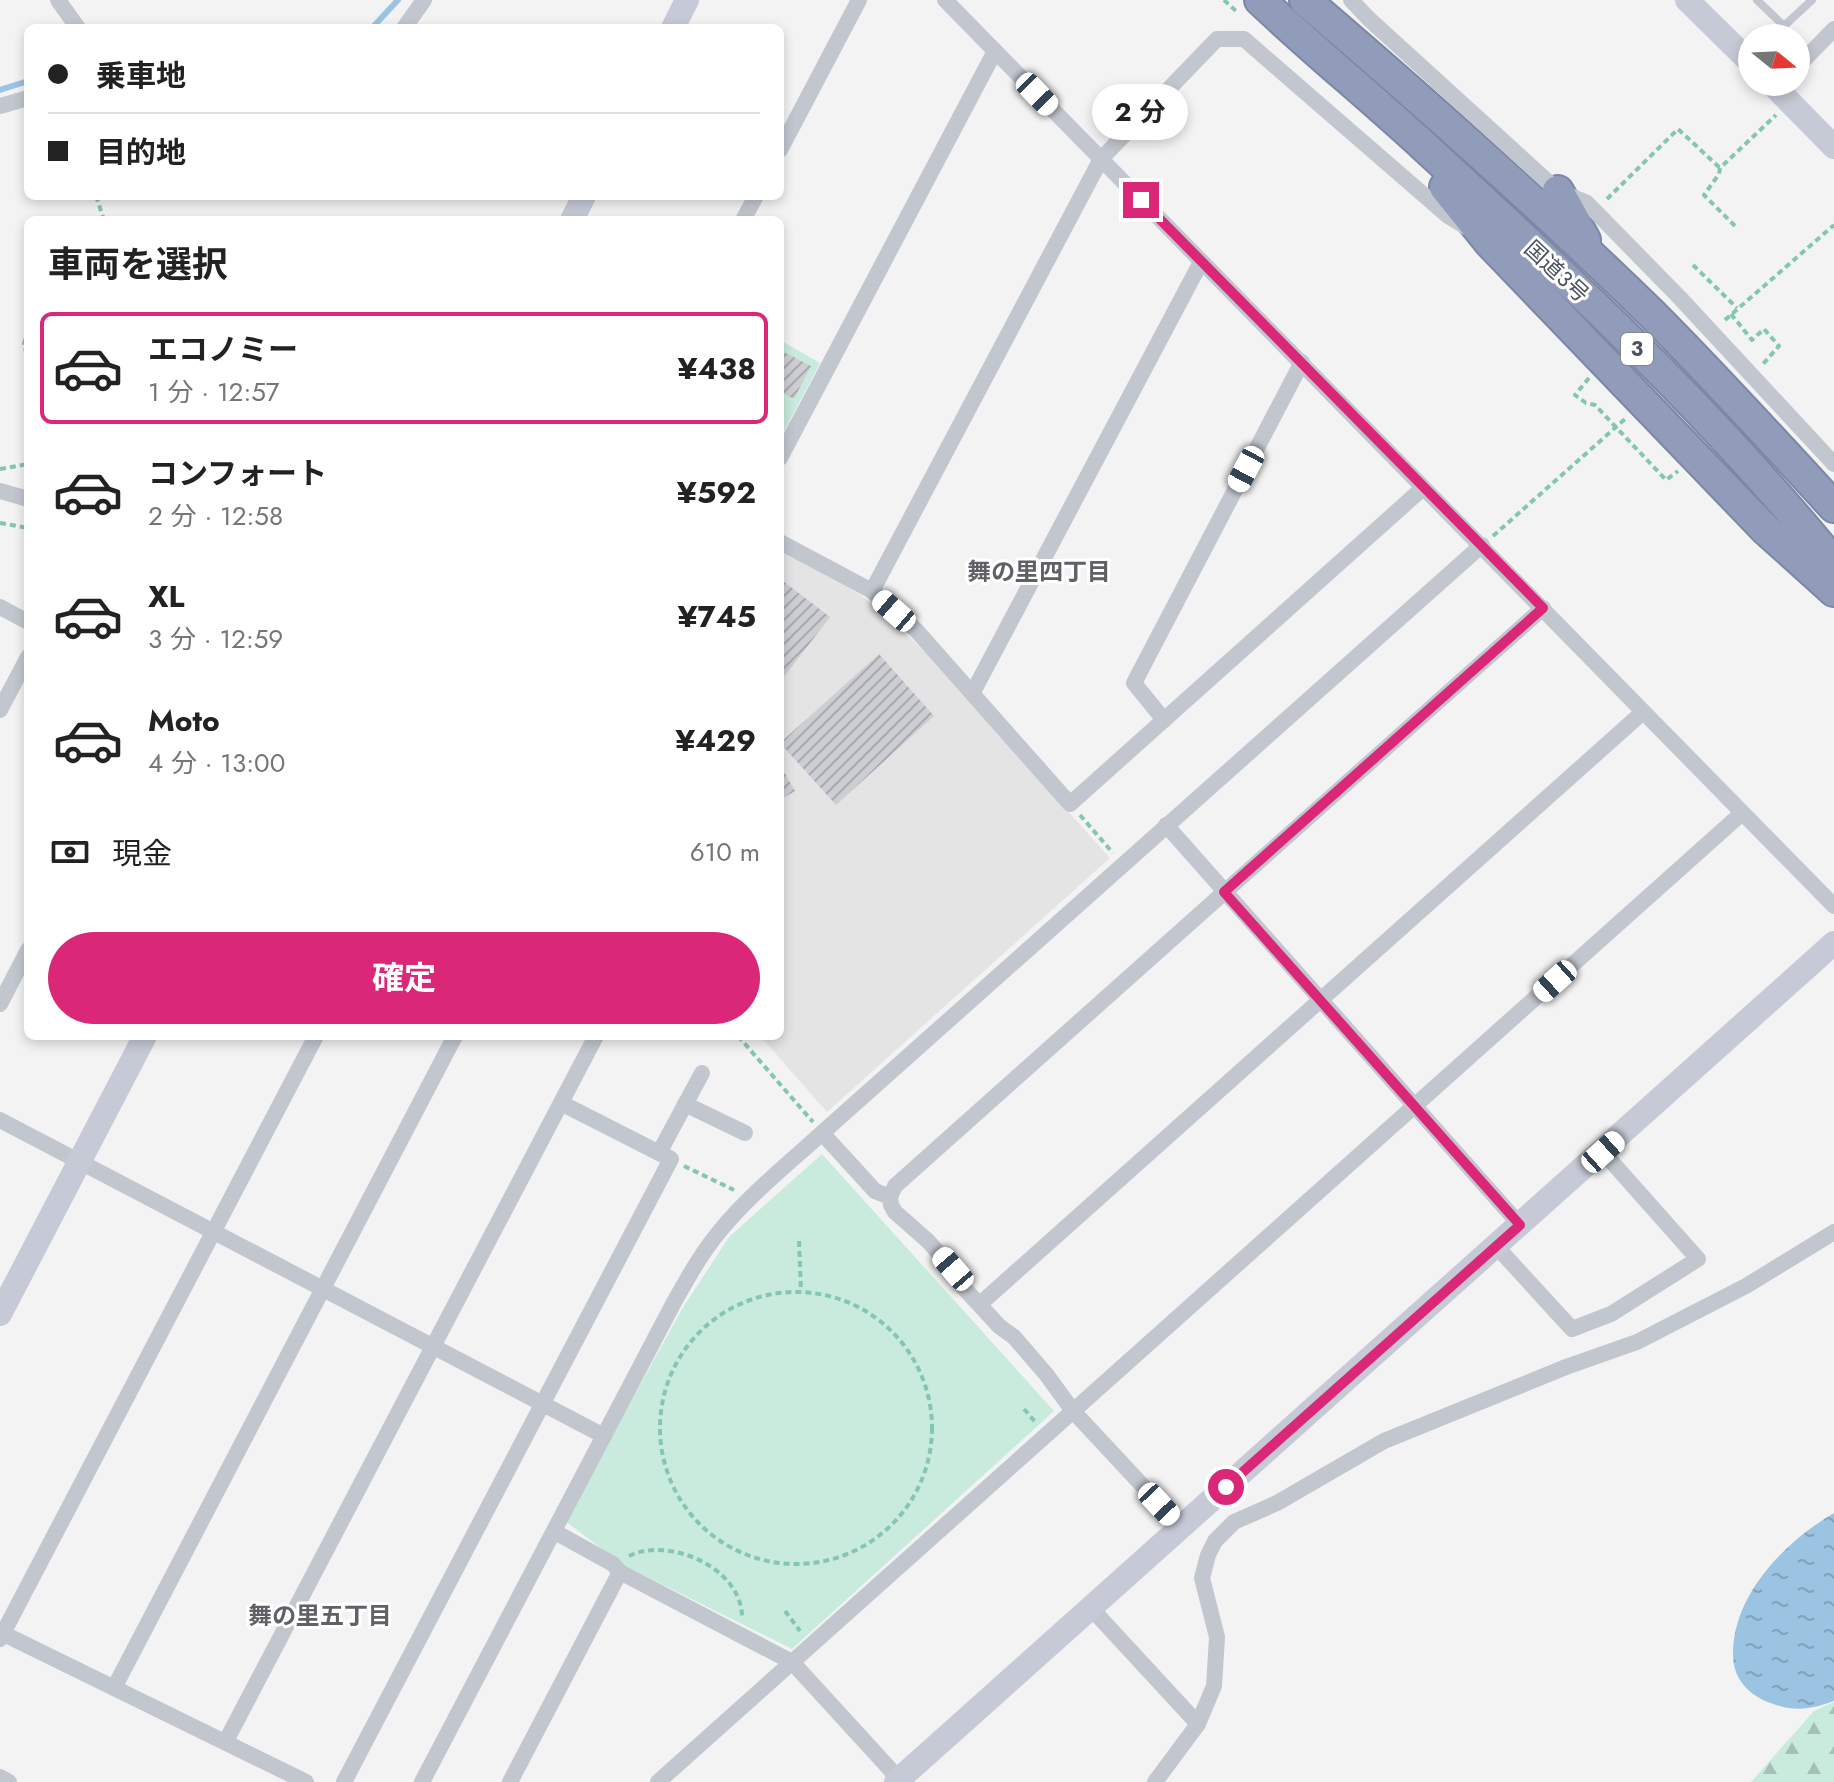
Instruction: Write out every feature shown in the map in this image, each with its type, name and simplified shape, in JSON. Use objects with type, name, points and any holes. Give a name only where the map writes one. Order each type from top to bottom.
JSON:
[{"type":"highway","name":"国道3号","points":[[1305,0],[1474,149],[1650,313],[1834,507]]},
{"type":"highway","name":"国道3号","points":[[1249,6],[1427,149],[1621,332],[1791,510],[1834,563]]},
{"type":"highway","points":[[1427,149],[1446,190],[1490,243],[1765,529],[1834,591]]},
{"type":"highway","points":[[1558,191],[1600,266]]},
{"type":"street","points":[[58,0],[75,24]]},
{"type":"street","points":[[407,24],[424,0]]},
{"type":"street","points":[[675,24],[687,0]]},
{"type":"street","points":[[784,142],[859,0]]},
{"type":"street","points":[[945,0],[1834,906]]},
{"type":"street","points":[[1351,0],[1558,191],[1587,203],[1834,464]]},
{"type":"street","points":[[1687,0],[1738,50]]},
{"type":"street","points":[[1810,54],[1834,29]]},
{"type":"street","points":[[872,591],[1101,159],[1217,39],[1244,39],[1448,216],[1490,243]]},
{"type":"street","points":[[784,450],[995,51]]},
{"type":"street","points":[[1786,96],[1834,147]]},
{"type":"street","points":[[0,106],[24,99]]},
{"type":"street","points":[[973,692],[1201,262]]},
{"type":"street","points":[[1164,720],[1134,683],[1302,362]]},
{"type":"street","points":[[784,544],[872,591],[916,630],[1070,804],[1423,488]]},
{"type":"street","points":[[0,491],[24,498]]},
{"type":"street","points":[[422,1782],[695,1266],[719,1232],[750,1198],[822,1133],[1482,545]]},
{"type":"street","points":[[0,607],[24,620]]},
{"type":"street","points":[[1181,1527],[1073,1411],[1046,1374],[962,1286],[953,1269],[928,1241],[895,1212],[890,1197],[895,1186],[1543,608]]},
{"type":"street","points":[[0,710],[24,665]]},
{"type":"street","points":[[980,1304],[1643,712]]},
{"type":"street","points":[[658,1782],[1741,814]]},
{"type":"street","points":[[1166,825],[1520,1225]]},
{"type":"street","points":[[555,1532],[613,1564],[620,1572],[792,1662],[898,1781],[1834,943]]},
{"type":"street","points":[[0,1004],[24,958]]},
{"type":"street","points":[[0,1314],[143,1040]]},
{"type":"street","points":[[306,1782],[1,1634],[314,1040]]},
{"type":"street","points":[[114,1688],[453,1040]]},
{"type":"street","points":[[226,1741],[594,1040]]},
{"type":"street","points":[[344,1782],[543,1403],[665,1156],[685,1104],[702,1073]]},
{"type":"street","points":[[561,1103],[665,1156]]},
{"type":"street","points":[[685,1104],[745,1133]]},
{"type":"street","points":[[0,1120],[604,1436]]},
{"type":"street","points":[[822,1133],[875,1191],[890,1197]]},
{"type":"street","points":[[1496,1246],[1572,1329],[1611,1314],[1698,1259],[1603,1152]]},
{"type":"street","points":[[1155,1782],[1198,1724],[1214,1686],[1217,1637],[1202,1578],[1215,1541],[1234,1522],[1277,1503],[1384,1441],[1566,1367],[1637,1342],[1746,1286],[1834,1232]]},
{"type":"street","points":[[510,1782],[620,1572]]},
{"type":"street","points":[[1090,1607],[1198,1724]]},
{"type":"street","points":[[0,1777],[9,1782]]},
{"type":"lane","points":[[1757,0],[1784,26],[1812,0]]},
{"type":"path","points":[[1224,0],[1249,6]]},
{"type":"path","points":[[1735,226],[1704,195],[1720,168],[1774,96]]},
{"type":"path","points":[[1606,200],[1678,129],[1720,168]]},
{"type":"path","points":[[1725,320],[1834,225]]},
{"type":"path","points":[[1693,265],[1737,308]]},
{"type":"path","points":[[1731,314],[1752,340],[1764,329],[1779,346],[1762,364]]},
{"type":"path","points":[[1591,376],[1575,395],[1595,405],[1666,480],[1680,470]]},
{"type":"path","points":[[1482,545],[1625,419]]},
{"type":"path","points":[[0,469],[24,465]]},
{"type":"path","points":[[0,523],[24,527]]},
{"type":"path","points":[[1070,804],[1124,866]]},
{"type":"path","points":[[741,1040],[822,1133]]},
{"type":"path","points":[[665,1156],[750,1198]]},
{"type":"path","points":[[799,1241],[801,1291]]},
{"type":"path","points":[[801,1291],[831,1296],[851,1304],[889,1328],[918,1369],[929,1401],[931,1422],[928,1458],[922,1478],[901,1515],[867,1547],[808,1564],[781,1563],[749,1556],[723,1543],[700,1525],[681,1502],[669,1478],[660,1432],[664,1394],[670,1376],[695,1334],[747,1300],[801,1291]]},
{"type":"path","points":[[620,1572],[625,1560],[642,1551],[670,1549],[696,1558],[719,1573],[734,1592],[742,1611],[740,1635]]},
{"type":"path","points":[[785,1611],[813,1644]]},
{"type":"shaded area","points":[[784,552],[856,592],[881,610],[925,652],[1110,858],[827,1112],[764,1040],[784,1040]]},
{"type":"green space","points":[[784,342],[820,363],[784,431]]},
{"type":"green space","points":[[822,1154],[1054,1411],[792,1649],[625,1566],[565,1521],[682,1309],[729,1237]]},
{"type":"green space","points":[[1834,1702],[1834,1782],[1751,1782],[1814,1711]]},
{"type":"water","points":[[1834,1513],[1834,1701],[1807,1708],[1782,1707],[1756,1696],[1740,1680],[1733,1659],[1736,1629],[1743,1608],[1766,1570],[1798,1538]]},
{"type":"building","points":[[784,352],[811,366],[794,399],[784,393]]},
{"type":"building","points":[[784,582],[830,617],[784,677]]},
{"type":"building","points":[[879,654],[934,716],[836,805],[784,747],[784,739]]},
{"type":"building","points":[[784,772],[795,791],[784,798]]},
{"type":"waterway","points":[[376,24],[398,0]]},
{"type":"waterway","points":[[0,90],[24,82]]},
{"type":"district","name":"舞の里四丁目","points":[[1039,571]]},
{"type":"district","name":"舞の里五丁目","points":[[320,1615]]},
{"type":"route","points":[[1141,200],[1543,608],[1224,892],[1520,1225],[1226,1487]]}]
